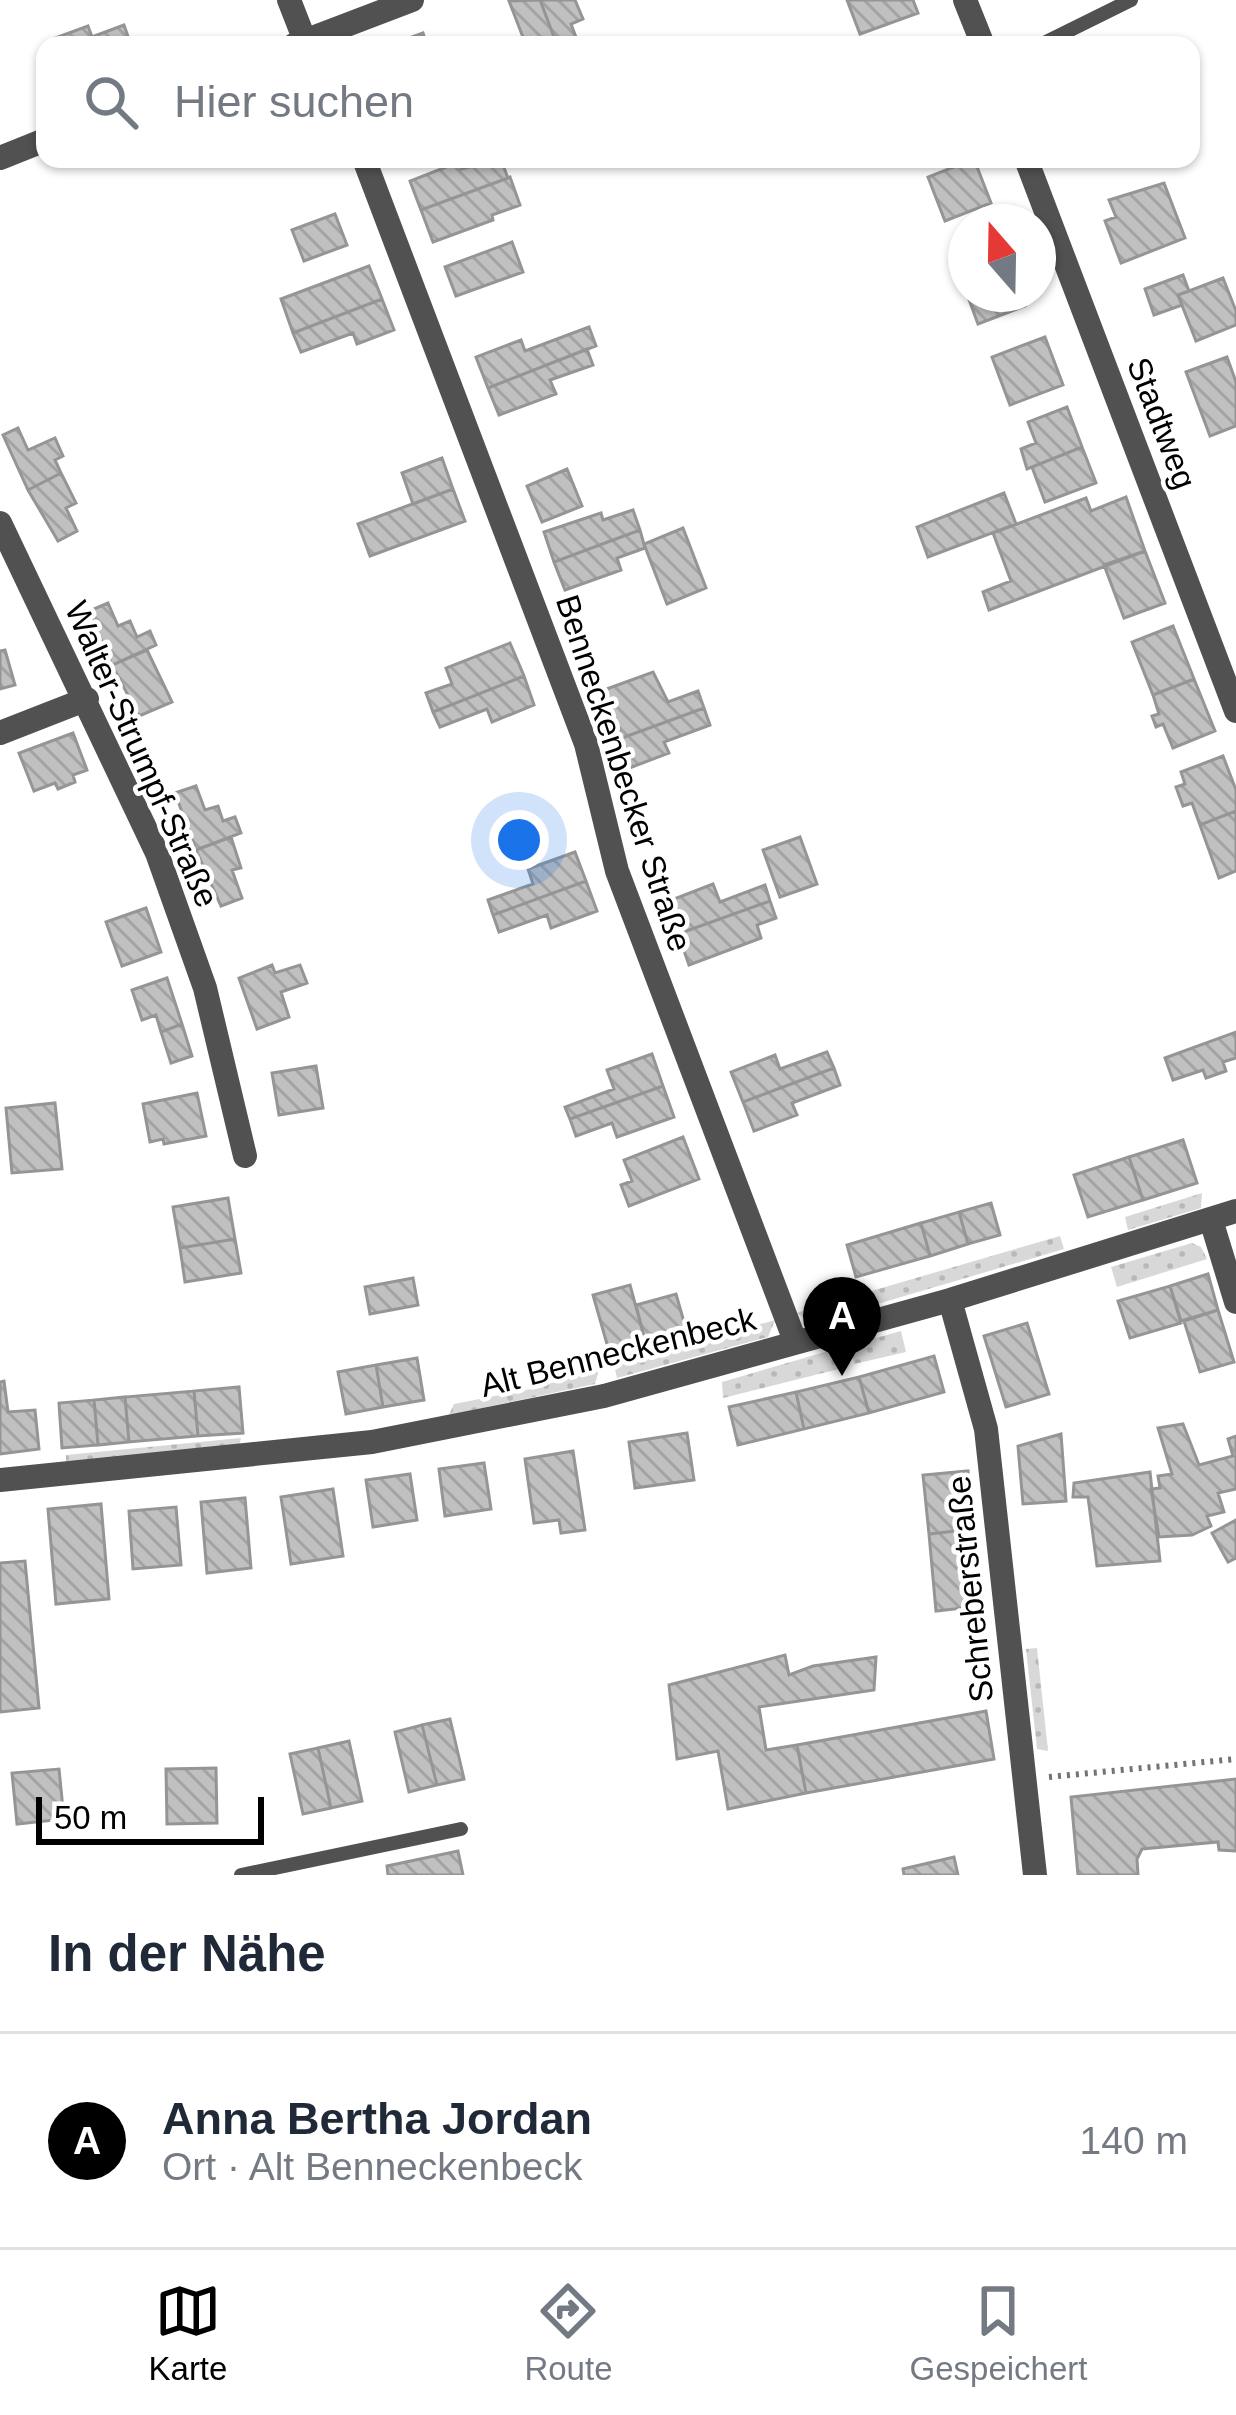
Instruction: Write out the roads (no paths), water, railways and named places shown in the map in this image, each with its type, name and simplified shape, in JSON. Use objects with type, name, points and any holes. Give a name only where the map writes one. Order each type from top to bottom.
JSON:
[{"type":"street","points":[[290,0],[306,36]]},
{"type":"street","points":[[324,36],[412,0]]},
{"type":"street","points":[[965,0],[979,36]]},
{"type":"street","points":[[0,158],[36,144]]},
{"type":"street","name":"Benneckenbecker Straße","points":[[367,168],[586,744],[616,871],[794,1341]]},
{"type":"street","name":"Stadtweg","points":[[1029,168],[1236,711]]},
{"type":"street","name":"Walter-Strumpf-Straße","points":[[0,523],[157,853],[197,965],[245,1156]]},
{"type":"street","points":[[0,733],[87,699]]},
{"type":"street","name":"Alt Benneckenbeck","points":[[0,1480],[372,1442],[604,1396],[950,1300],[1236,1211]]},
{"type":"street","points":[[1211,1220],[1236,1302]]},
{"type":"street","name":"Schreberstraße","points":[[950,1300],[986,1429],[1035,1875]]},
{"type":"lane","points":[[1058,36],[1131,0]]},
{"type":"lane","points":[[241,1875],[461,1829]]},
{"type":"place","name":"Anna Bertha Jordan","points":[[842,1376]]}]
